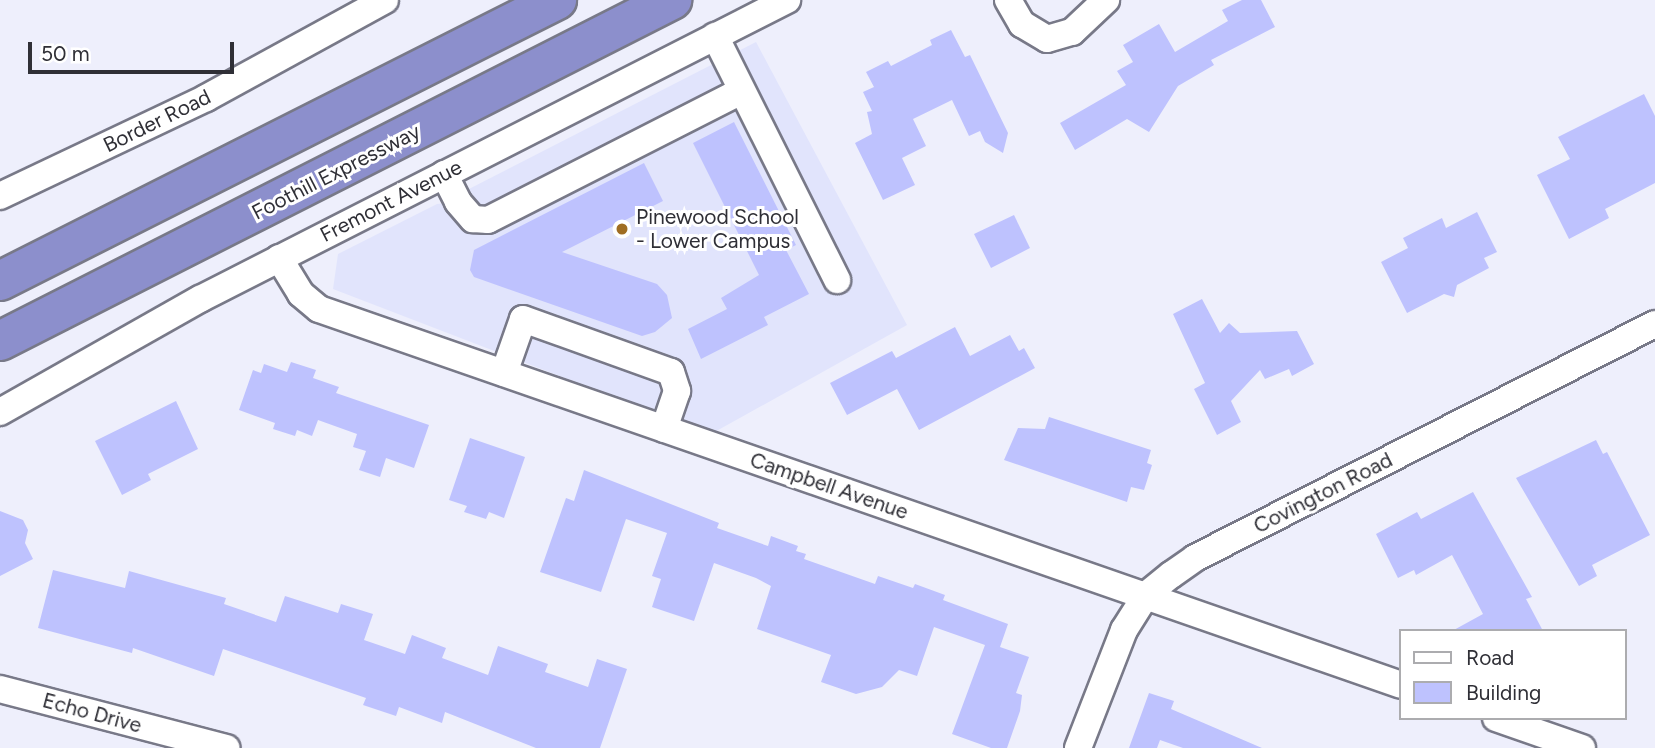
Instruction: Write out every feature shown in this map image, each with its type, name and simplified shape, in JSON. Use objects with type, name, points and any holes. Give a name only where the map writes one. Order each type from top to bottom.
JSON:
[{"type":"highway","points":[[0,281],[557,0]]},
{"type":"highway","name":"Foothill Expressway","points":[[0,341],[672,0]]},
{"type":"street","name":"Border Road","points":[[0,196],[206,98],[385,0]]},
{"type":"street","name":"Fremont Avenue","points":[[0,412],[279,258],[787,0]]},
{"type":"street","points":[[1008,0],[1022,24],[1047,38],[1072,32],[1106,0]]},
{"type":"street","points":[[715,36],[838,280]]},
{"type":"street","points":[[444,174],[458,202],[473,219],[488,220],[741,91]]},
{"type":"street","name":"Campbell Avenue","points":[[279,258],[301,295],[319,309],[1400,685]]},
{"type":"street","points":[[504,373],[523,319],[671,372],[677,391],[664,429]]},
{"type":"street","name":"Covington Road","points":[[1078,748],[1124,630],[1146,595],[1195,558],[1655,324]]},
{"type":"street","name":"Echo Drive","points":[[0,688],[226,748]]},
{"type":"street","points":[[1502,720],[1582,748]]},
{"type":"shaded area","name":"Pinewood School - Lower Campus","points":[[756,42],[907,325],[711,434],[333,289],[338,254],[437,204],[458,202],[467,190]]},
{"type":"building","points":[[1242,0],[1261,0],[1275,27],[1211,60],[1214,65],[1178,86],[1149,132],[1127,119],[1075,150],[1060,123],[1126,85],[1117,71],[1133,62],[1123,45],[1159,24],[1175,52],[1228,21],[1222,10]]},
{"type":"building","points":[[951,30],[965,57],[970,55],[1008,133],[1003,153],[985,142],[980,131],[969,136],[952,100],[913,119],[926,146],[902,158],[915,185],[883,200],[855,143],[872,134],[867,112],[872,111],[863,92],[874,87],[866,72],[888,61],[891,66],[932,45],[930,40]]},
{"type":"building","points":[[1644,94],[1655,116],[1655,183],[1605,209],[1609,218],[1569,239],[1537,175],[1570,159],[1558,137]]},
{"type":"building","points":[[734,122],[796,245],[786,250],[809,294],[764,317],[768,325],[701,359],[688,329],[727,309],[721,298],[759,275],[693,143]]},
{"type":"building","points":[[644,163],[663,201],[562,252],[657,284],[667,295],[672,318],[655,332],[642,336],[474,277],[470,270],[474,250]]},
{"type":"building","points":[[1477,212],[1497,252],[1484,258],[1489,268],[1457,285],[1454,297],[1444,294],[1407,313],[1381,262],[1408,248],[1403,238],[1442,218],[1446,228]]},
{"type":"building","points":[[1014,215],[1030,248],[991,268],[974,234]]},
{"type":"building","points":[[1202,299],[1220,333],[1229,323],[1240,333],[1297,331],[1314,364],[1292,376],[1289,369],[1265,379],[1260,370],[1231,401],[1241,422],[1217,435],[1194,389],[1205,383],[1173,314]]},
{"type":"building","points":[[955,327],[970,356],[1010,335],[1019,351],[1024,348],[1035,368],[919,430],[897,389],[847,415],[830,383],[892,351],[896,358]]},
{"type":"building","points":[[291,362],[316,370],[313,378],[339,387],[336,393],[429,425],[414,468],[386,458],[380,477],[359,470],[366,451],[353,447],[357,434],[318,420],[312,436],[297,430],[295,436],[273,429],[275,423],[239,410],[253,370],[261,373],[264,364],[287,372]]},
{"type":"building","points":[[176,401],[198,449],[148,474],[151,480],[122,495],[95,441]]},
{"type":"building","points":[[1049,417],[1151,450],[1147,463],[1152,465],[1144,490],[1131,487],[1127,502],[1004,460],[1018,428],[1045,429]]},
{"type":"building","points":[[470,438],[525,457],[504,518],[489,512],[486,519],[464,512],[467,506],[449,500]]},
{"type":"building","points":[[1596,440],[1603,454],[1607,452],[1650,535],[1592,565],[1597,576],[1579,586],[1516,478]]},
{"type":"building","points":[[584,470],[719,523],[717,528],[768,546],[771,536],[798,546],[796,551],[806,554],[804,559],[875,584],[878,576],[913,588],[915,584],[945,595],[943,600],[1008,624],[1000,647],[1029,657],[1016,693],[1022,695],[1020,711],[1007,748],[991,748],[952,734],[985,645],[934,627],[917,676],[899,670],[882,687],[856,694],[821,682],[831,655],[757,629],[771,586],[756,578],[714,563],[694,621],[652,607],[661,579],[652,576],[667,533],[626,519],[601,592],[540,572],[566,498],[574,501]]},
{"type":"building","points":[[1473,492],[1532,597],[1526,599],[1542,629],[1456,629],[1483,614],[1452,555],[1416,575],[1414,570],[1398,578],[1376,534],[1417,512],[1421,519]]},
{"type":"building","points":[[0,511],[23,520],[28,530],[25,543],[33,559],[0,576]]},
{"type":"building","points":[[53,570],[125,588],[129,571],[226,598],[224,604],[276,622],[285,596],[338,613],[341,604],[373,614],[364,640],[405,654],[412,635],[446,648],[442,658],[488,675],[498,646],[548,664],[545,672],[588,687],[597,659],[627,669],[600,748],[536,748],[445,712],[442,723],[399,707],[396,716],[363,705],[366,698],[223,649],[214,676],[133,648],[132,653],[38,628]]},
{"type":"building","points":[[1149,693],[1174,701],[1171,709],[1262,748],[1183,748],[1160,740],[1157,748],[1129,748]]},
{"type":"place","name":"Pinewood School - Lower Campus","points":[[622,229]]}]
